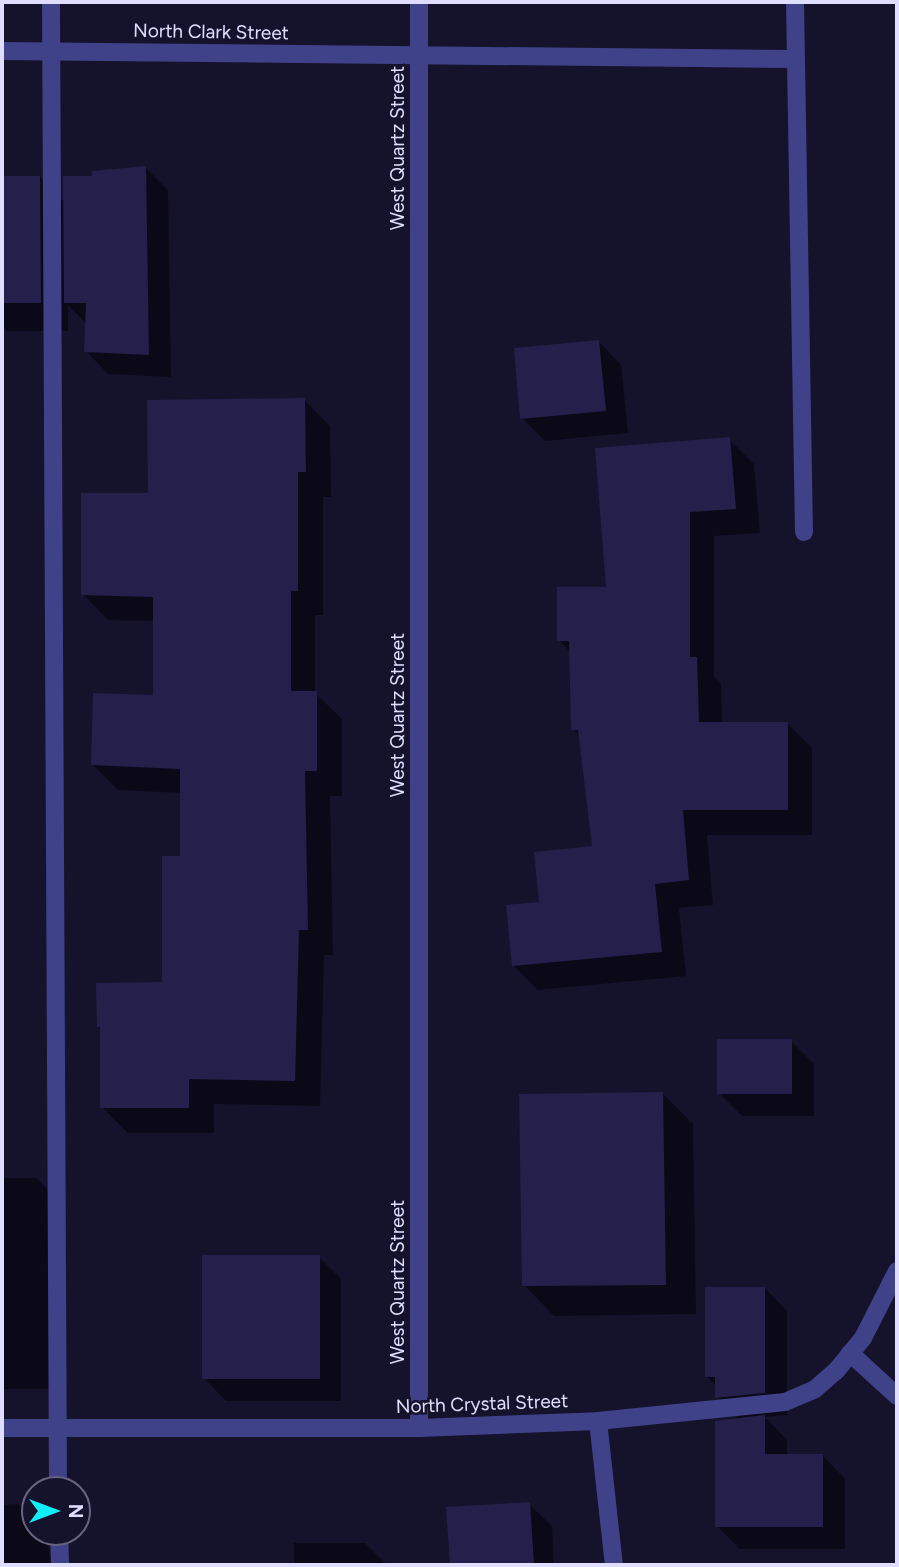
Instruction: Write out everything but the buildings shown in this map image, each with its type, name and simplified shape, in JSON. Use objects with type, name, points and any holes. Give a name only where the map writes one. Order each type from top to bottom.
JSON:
[{"type":"street","points":[[51,2],[58,1476]]},
{"type":"street","name":"West Quartz Street","points":[[419,2],[419,1428]]},
{"type":"street","points":[[795,2],[804,532]]},
{"type":"street","name":"North Clark Street","points":[[2,51],[796,59]]},
{"type":"street","name":"North Crystal Street","points":[[2,1428],[419,1428],[598,1421],[785,1402],[815,1389],[863,1338],[897,1271]]},
{"type":"street","points":[[850,1353],[897,1396]]},
{"type":"street","points":[[598,1421],[614,1565]]},
{"type":"street","points":[[59,1546],[60,1565]]}]
